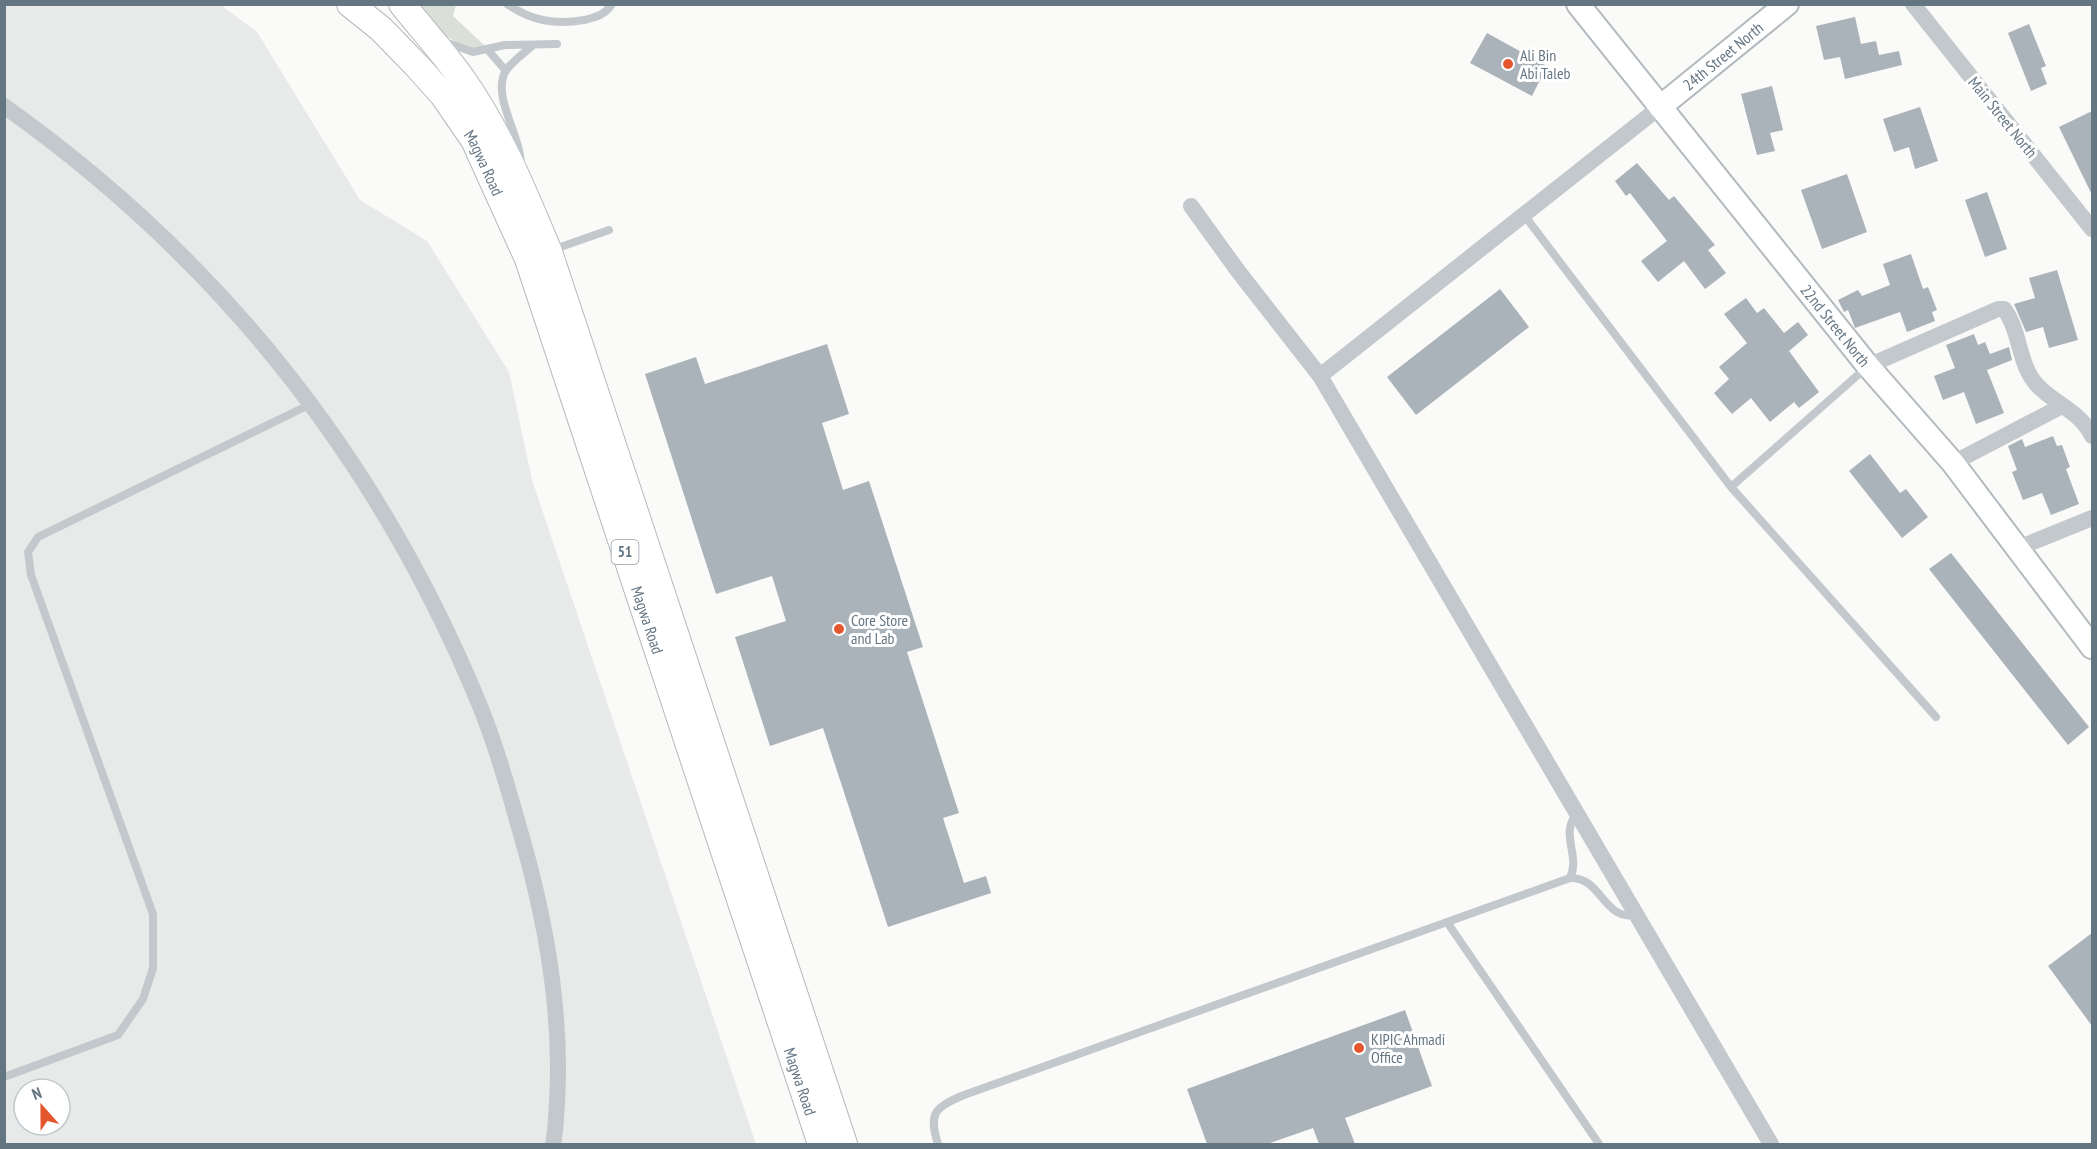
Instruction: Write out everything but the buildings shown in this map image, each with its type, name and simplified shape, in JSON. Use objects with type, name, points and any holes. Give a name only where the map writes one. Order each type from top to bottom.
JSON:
[{"type":"main road","name":"Magwa Road","points":[[350,4],[381,29],[418,68],[442,95],[468,131],[528,259],[821,1144]]},
{"type":"main road","name":"Magwa Road","points":[[402,4],[463,80],[493,129],[519,179],[549,252],[844,1144]]},
{"type":"street","name":"22nd Street North","points":[[1578,4],[1868,366],[1953,463],[2092,647]]},
{"type":"street","name":"24th Street North","points":[[1660,107],[1787,4]]},
{"type":"street","name":"Main Street North","points":[[1914,4],[2092,229]]},
{"type":"street","points":[[4,106],[36,129],[130,208],[224,296],[313,403],[374,494],[436,607],[480,708],[514,808],[539,899],[553,986],[559,1065],[553,1144]]},
{"type":"street","points":[[1320,376],[1660,107]]},
{"type":"street","points":[[1191,206],[1249,286],[1320,376],[1771,1144]]},
{"type":"street","points":[[1868,366],[1998,309],[2004,309],[2029,374],[2038,387],[2086,424],[2092,436]]},
{"type":"street","points":[[1953,463],[2062,406]]},
{"type":"street","points":[[2016,549],[2092,518]]},
{"type":"lane","points":[[507,4],[540,21],[555,23],[599,16],[612,4]]},
{"type":"lane","points":[[432,40],[473,52],[505,45],[557,44]]},
{"type":"lane","points":[[519,179],[521,156],[503,99],[506,71],[532,46]]},
{"type":"lane","points":[[488,50],[506,71]]},
{"type":"lane","points":[[1524,215],[1731,487],[1936,717]]},
{"type":"lane","points":[[549,252],[609,230]]},
{"type":"lane","points":[[1731,487],[1868,366]]},
{"type":"lane","points":[[4,1077],[118,1035],[143,999],[153,968],[153,914],[31,575],[28,552],[38,537],[313,403]]},
{"type":"lane","points":[[1570,878],[1574,867],[1568,831],[1577,814]]},
{"type":"lane","points":[[938,1144],[933,1127],[934,1114],[944,1103],[1570,878],[1578,878],[1591,884],[1615,913],[1621,916],[1636,915]]},
{"type":"lane","points":[[1447,921],[1599,1144]]},
{"type":"shaded area","points":[[5,5],[221,5],[257,32],[360,200],[427,241],[509,372],[532,480],[756,1144],[5,1144]]},
{"type":"shaded area","points":[[417,5],[456,5],[453,16],[485,46],[468,49],[441,33]]},
{"type":"place","name":"Ali Bin Abi Taleb","points":[[1508,64]]},
{"type":"place","name":"Core Store and Lab","points":[[839,629]]},
{"type":"place","name":"KIPIC Ahmadi Office","points":[[1359,1048]]}]
